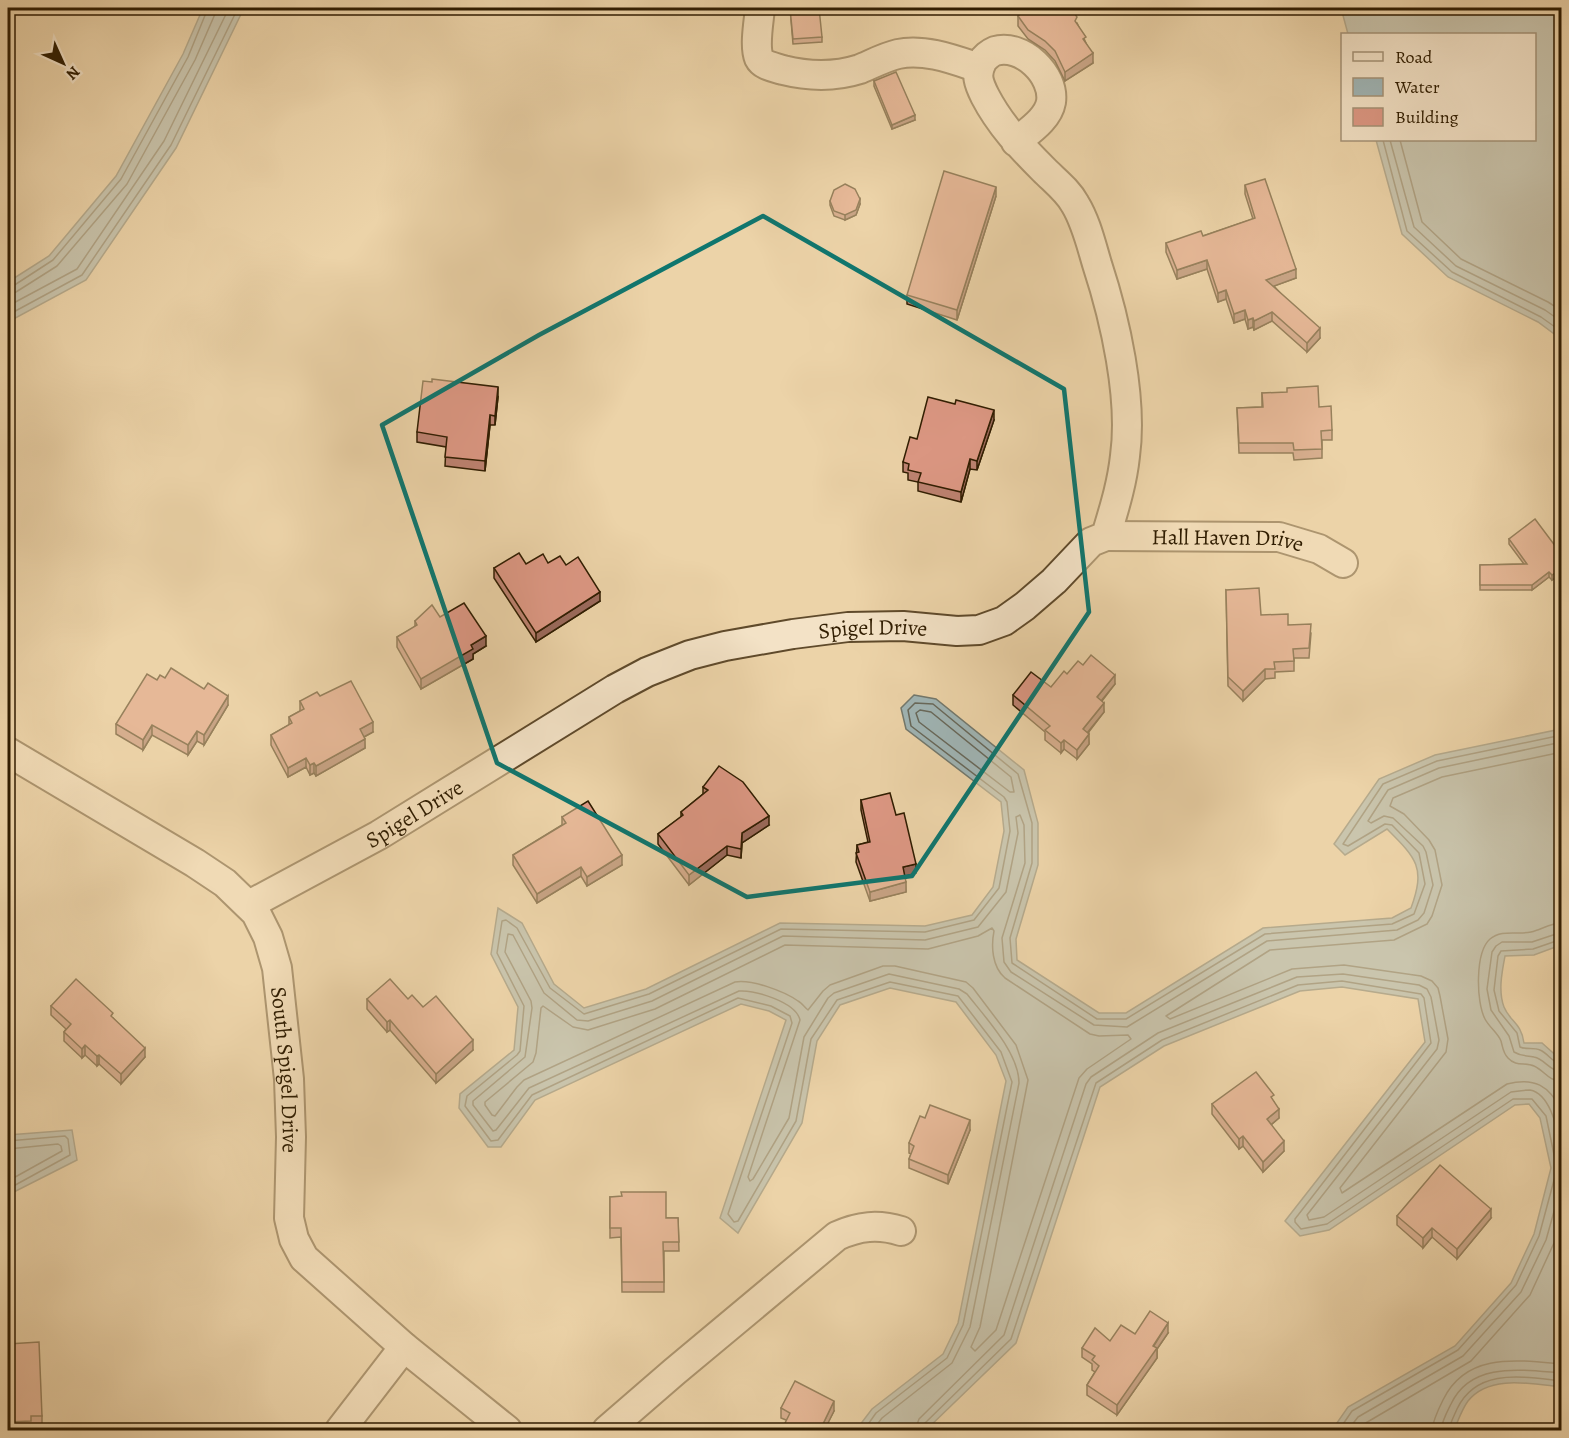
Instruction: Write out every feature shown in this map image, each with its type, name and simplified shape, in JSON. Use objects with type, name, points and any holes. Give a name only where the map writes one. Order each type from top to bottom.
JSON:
[{"type":"street","points":[[760,8],[757,51],[760,60],[767,66],[798,73],[827,75],[856,70],[899,54],[916,53],[948,58],[979,68]]},
{"type":"street","points":[[1016,142],[1047,113],[1051,101],[1048,81],[1039,67],[1026,57],[1006,50],[994,51],[984,58],[979,68],[978,82],[994,114],[1016,142],[1075,203],[1084,223],[1104,286],[1119,351],[1126,412],[1126,454],[1119,496],[1106,536]]},
{"type":"street","name":"Hall Haven Drive","points":[[1106,536],[1279,537],[1319,549],[1343,563]]},
{"type":"street","name":"Spigel Drive","points":[[249,905],[379,835],[647,672],[690,655],[725,646],[848,627],[903,626],[957,631],[979,630],[1004,621],[1025,606],[1054,581],[1091,542],[1106,536]]},
{"type":"street","name":"South Spigel Drive","points":[[8,753],[195,863],[225,883],[256,913],[268,937],[277,968],[289,1079],[291,1137],[289,1218],[294,1239],[304,1258],[404,1347],[507,1431]]},
{"type":"street","points":[[607,1431],[837,1236],[852,1229],[873,1226],[889,1227],[901,1231]]},
{"type":"street","points":[[340,1431],[404,1347]]},
{"type":"highlighted area","points":[[763,216],[1064,389],[1089,612],[912,876],[747,897],[497,763],[382,425],[539,335]]},
{"type":"water","points":[[203,8],[244,8],[176,148],[86,280],[8,322],[8,282],[49,256],[116,176],[183,54]]},
{"type":"water","points":[[1341,8],[1561,8],[1561,339],[1538,322],[1448,277],[1402,234],[1376,141],[1536,141],[1536,33],[1348,33]]},
{"type":"water","points":[[914,695],[936,699],[1024,770],[1038,823],[1038,865],[1016,939],[1017,960],[1099,1013],[1126,1013],[1263,928],[1392,918],[1411,908],[1418,882],[1416,864],[1387,829],[1345,855],[1334,844],[1379,779],[1435,755],[1561,729],[1561,945],[1534,955],[1505,956],[1501,988],[1504,1007],[1518,1026],[1524,1043],[1542,1043],[1561,1060],[1561,1387],[1512,1383],[1487,1387],[1468,1401],[1454,1430],[1332,1430],[1348,1407],[1455,1346],[1511,1283],[1534,1234],[1551,1168],[1540,1118],[1529,1104],[1515,1105],[1329,1230],[1300,1236],[1285,1221],[1425,1042],[1418,999],[1342,987],[1300,991],[1164,1046],[1100,1087],[1016,1343],[926,1430],[856,1430],[872,1409],[943,1354],[958,1323],[1006,1081],[996,1055],[956,1002],[890,988],[840,1005],[817,1041],[802,1123],[738,1233],[720,1218],[786,1020],[769,1011],[741,1004],[535,1100],[501,1147],[488,1147],[459,1108],[460,1094],[514,1050],[518,1007],[491,954],[498,908],[522,923],[554,984],[584,1008],[646,989],[780,923],[925,926],[972,915],[993,887],[1004,831],[1001,802],[906,729],[901,708]]},
{"type":"water","points":[[72,1130],[77,1160],[8,1195],[8,1135]]},
{"type":"building","points":[[790,8],[819,8],[822,37],[793,39]]},
{"type":"building","points":[[1027,8],[1071,8],[1077,17],[1075,21],[1086,37],[1083,39],[1093,53],[1065,72],[1055,51],[1028,30],[1018,16]]},
{"type":"building","points":[[896,72],[915,115],[892,125],[874,81]]},
{"type":"building","points":[[944,171],[996,187],[957,310],[907,295]]},
{"type":"building","points":[[1265,179],[1296,269],[1266,280],[1320,328],[1307,343],[1272,312],[1254,321],[1253,318],[1248,320],[1245,310],[1234,314],[1226,290],[1218,293],[1207,260],[1177,270],[1166,243],[1201,231],[1203,236],[1255,218],[1245,185]]},
{"type":"building","points":[[845,184],[855,189],[860,199],[856,210],[845,215],[834,211],[830,201],[834,190]]},
{"type":"building","points":[[432,379],[498,387],[495,416],[490,415],[485,461],[445,457],[447,437],[417,432],[423,381],[432,382]]},
{"type":"building","points":[[1318,386],[1319,407],[1331,406],[1332,430],[1321,431],[1322,449],[1294,450],[1293,443],[1239,443],[1237,408],[1263,407],[1262,393],[1287,392],[1287,388]]},
{"type":"building","points":[[928,397],[955,404],[956,400],[994,410],[977,461],[970,459],[961,492],[918,482],[921,473],[908,470],[909,464],[903,462],[910,437],[917,439]]},
{"type":"building","points":[[1535,519],[1562,555],[1562,568],[1552,575],[1549,572],[1532,585],[1480,585],[1480,565],[1527,564],[1509,539]]},
{"type":"building","points":[[519,553],[526,564],[543,554],[548,563],[560,556],[566,565],[578,557],[600,592],[536,633],[494,568]]},
{"type":"building","points":[[1259,588],[1261,615],[1288,614],[1288,625],[1311,624],[1309,648],[1293,649],[1294,661],[1274,662],[1275,669],[1265,669],[1243,691],[1228,677],[1226,590]]},
{"type":"building","points":[[464,603],[486,636],[471,645],[473,649],[421,679],[397,637],[417,625],[415,621],[432,605],[440,617]]},
{"type":"building","points":[[1091,655],[1115,675],[1097,697],[1104,703],[1083,729],[1089,734],[1077,750],[1064,740],[1061,743],[1045,730],[1050,726],[1013,695],[1031,672],[1051,687],[1064,671],[1067,674],[1078,661],[1083,665]]},
{"type":"building","points":[[171,668],[204,689],[208,683],[228,696],[204,735],[197,731],[188,745],[152,725],[143,740],[116,724],[147,674],[157,680],[160,675],[165,678]]},
{"type":"building","points":[[351,681],[373,722],[360,729],[365,739],[316,766],[314,763],[310,765],[306,758],[288,768],[271,735],[292,723],[289,717],[304,709],[300,701],[317,692],[320,696]]},
{"type":"building","points":[[719,766],[743,782],[769,816],[742,833],[741,849],[727,846],[689,875],[658,834],[683,815],[681,812],[708,790],[703,787]]},
{"type":"building","points":[[890,793],[896,815],[904,813],[916,864],[903,867],[906,882],[870,892],[856,853],[859,852],[857,845],[870,842],[861,800]]},
{"type":"building","points":[[588,801],[622,855],[587,877],[581,867],[537,894],[513,855],[566,823],[562,817]]},
{"type":"building","points":[[76,979],[113,1013],[111,1016],[145,1048],[121,1074],[85,1045],[82,1049],[64,1032],[71,1024],[51,1006]]},
{"type":"building","points":[[390,979],[408,999],[412,995],[423,1007],[436,996],[473,1040],[436,1074],[390,1020],[387,1022],[367,999]]},
{"type":"building","points":[[1256,1072],[1274,1095],[1271,1097],[1279,1109],[1267,1119],[1284,1141],[1263,1162],[1243,1136],[1239,1139],[1212,1104]]},
{"type":"building","points":[[930,1105],[970,1120],[948,1175],[909,1159],[914,1146],[909,1143],[920,1116],[925,1118]]},
{"type":"building","points":[[1440,1165],[1491,1209],[1457,1249],[1432,1228],[1423,1238],[1397,1216]]},
{"type":"building","points":[[621,1192],[666,1192],[666,1218],[678,1218],[679,1242],[663,1242],[664,1282],[622,1282],[621,1228],[610,1228],[610,1197],[622,1196]]},
{"type":"building","points":[[1150,1311],[1168,1323],[1153,1346],[1157,1348],[1117,1405],[1087,1385],[1099,1366],[1092,1360],[1095,1356],[1082,1348],[1095,1328],[1110,1341],[1121,1325],[1135,1334]]},
{"type":"building","points":[[39,1342],[42,1416],[31,1416],[31,1421],[8,1422],[8,1344]]},
{"type":"building","points":[[795,1381],[834,1401],[823,1424],[828,1427],[827,1431],[781,1431],[790,1413],[781,1408]]}]
